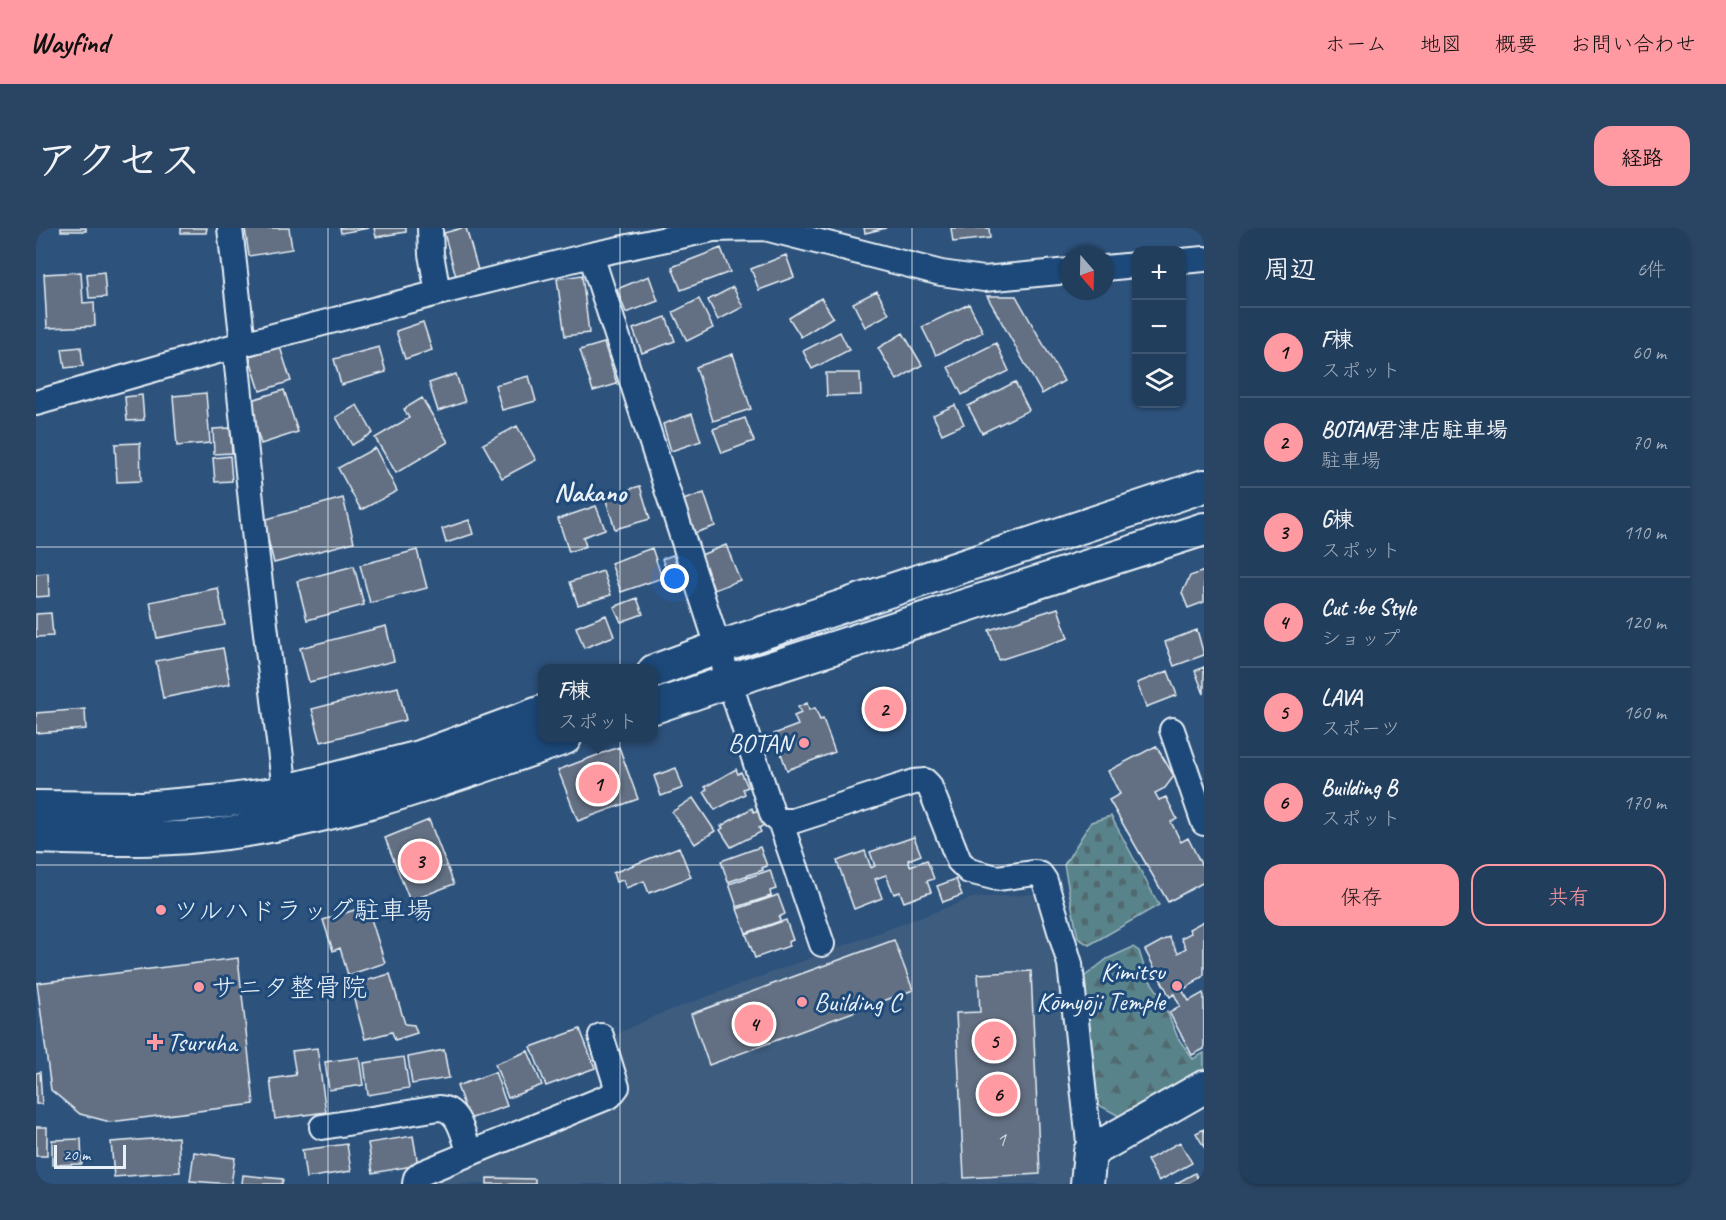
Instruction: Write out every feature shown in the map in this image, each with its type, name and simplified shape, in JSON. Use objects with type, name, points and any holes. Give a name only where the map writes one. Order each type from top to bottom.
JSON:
[{"type":"street","points":[[230,228],[256,550],[285,791]]},
{"type":"street","points":[[430,228],[431,254],[438,293]]},
{"type":"street","points":[[36,403],[239,345],[438,293],[591,255],[713,229],[765,228],[941,273],[984,279],[1060,272]]},
{"type":"street","points":[[591,255],[774,816],[780,821],[822,944]]},
{"type":"street","points":[[1186,261],[1204,259]]},
{"type":"street","points":[[1114,267],[1132,265]]},
{"type":"street","points":[[658,670],[1204,486]]},
{"type":"street","points":[[658,706],[1204,529]]},
{"type":"street","points":[[36,807],[143,808],[223,801],[285,791],[420,757],[538,714]]},
{"type":"street","points":[[1172,730],[1204,823]]},
{"type":"street","points":[[36,837],[144,839],[226,833],[278,824],[328,814],[429,784],[553,742]]},
{"type":"street","points":[[780,821],[793,821],[914,782],[925,781],[959,861],[969,871],[997,878],[1035,873],[1041,875],[1070,964],[1090,1152],[1087,1184]]},
{"type":"street","points":[[415,1184],[416,1178],[422,1173],[610,1096],[616,1087],[601,1036]]},
{"type":"street","points":[[1090,1152],[1204,1087]]},
{"type":"street","points":[[322,1127],[448,1108],[455,1114],[470,1153]]},
{"type":"shaded area","points":[[1036,894],[1059,969],[1076,1155],[1073,1184],[433,1184],[626,1098],[629,1084],[613,1043],[619,1033],[657,1015],[972,898]]},
{"type":"green space","points":[[1111,816],[1159,905],[1089,945],[1078,938],[1064,865],[1091,822]]},
{"type":"green space","points":[[1133,947],[1139,951],[1147,976],[1160,995],[1178,1038],[1193,1059],[1204,1053],[1204,1077],[1134,1116],[1119,1116],[1088,1099],[1080,980],[1107,959]]},
{"type":"building","points":[[61,228],[86,228],[86,231],[61,231]]},
{"type":"building","points":[[181,228],[207,228],[206,233],[181,233]]},
{"type":"building","points":[[245,228],[289,228],[292,249],[249,256]]},
{"type":"building","points":[[340,228],[369,228],[341,233]]},
{"type":"building","points":[[374,228],[406,228],[406,232],[376,237]]},
{"type":"building","points":[[466,228],[478,270],[456,276],[444,233]]},
{"type":"building","points":[[864,228],[886,228],[865,233]]},
{"type":"building","points":[[951,228],[989,228],[990,238],[953,242]]},
{"type":"building","points":[[721,248],[730,272],[681,290],[672,267]]},
{"type":"building","points":[[786,255],[794,277],[759,290],[751,269]]},
{"type":"building","points":[[81,272],[83,303],[94,302],[95,326],[47,328],[44,274]]},
{"type":"building","points":[[104,272],[106,297],[89,298],[87,274]]},
{"type":"building","points":[[582,275],[589,333],[565,336],[557,279]]},
{"type":"building","points":[[649,276],[658,301],[626,313],[617,289]]},
{"type":"building","points":[[733,287],[743,307],[718,320],[708,300]]},
{"type":"building","points":[[877,291],[889,314],[865,327],[853,303]]},
{"type":"building","points":[[987,296],[1016,296],[1064,381],[1042,394]]},
{"type":"building","points":[[821,298],[833,317],[801,337],[789,318]]},
{"type":"building","points":[[699,299],[713,328],[687,341],[673,312]]},
{"type":"building","points":[[969,304],[983,332],[936,355],[922,327]]},
{"type":"building","points":[[666,317],[675,341],[642,353],[633,329]]},
{"type":"building","points":[[423,322],[432,350],[405,359],[396,331]]},
{"type":"building","points":[[840,332],[849,350],[812,369],[803,351]]},
{"type":"building","points":[[903,333],[922,365],[897,380],[878,348]]},
{"type":"building","points":[[604,343],[617,384],[593,391],[580,350]]},
{"type":"building","points":[[996,343],[1009,371],[962,395],[948,367]]},
{"type":"building","points":[[81,347],[83,366],[65,368],[62,349]]},
{"type":"building","points":[[280,347],[291,381],[260,391],[249,356]]},
{"type":"building","points":[[379,347],[386,372],[341,385],[334,359]]},
{"type":"building","points":[[733,354],[751,409],[713,421],[696,367]]},
{"type":"building","points":[[826,373],[860,373],[861,395],[827,396]]},
{"type":"building","points":[[456,374],[465,402],[438,411],[429,383]]},
{"type":"building","points":[[529,376],[536,401],[502,410],[495,385]]},
{"type":"building","points":[[1015,382],[1029,410],[982,433],[968,406]]},
{"type":"building","points":[[284,390],[298,432],[261,444],[248,401]]},
{"type":"building","points":[[206,393],[210,443],[177,446],[173,396]]},
{"type":"building","points":[[142,395],[144,420],[127,421],[125,397]]},
{"type":"building","points":[[422,398],[448,442],[396,473],[375,438],[409,418],[404,409]]},
{"type":"building","points":[[357,405],[373,433],[352,445],[336,417]]},
{"type":"building","points":[[955,405],[964,424],[942,434],[933,415]]},
{"type":"building","points":[[692,414],[701,441],[671,451],[663,424]]},
{"type":"building","points":[[745,418],[754,441],[722,453],[713,429]]},
{"type":"building","points":[[517,426],[536,460],[502,478],[483,444]]},
{"type":"building","points":[[230,428],[232,453],[214,454],[213,429]]},
{"type":"building","points":[[140,443],[141,481],[117,482],[115,444]]},
{"type":"building","points":[[375,448],[397,491],[361,510],[338,468]]},
{"type":"building","points":[[230,456],[232,481],[215,482],[213,458]]},
{"type":"building","points":[[640,486],[650,519],[615,529],[605,497]]},
{"type":"building","points":[[704,493],[715,526],[695,533],[683,500]]},
{"type":"building","points":[[343,498],[354,542],[274,563],[263,520]]},
{"type":"building","points":[[596,506],[605,529],[583,537],[586,546],[569,552],[558,519]]},
{"type":"building","points":[[469,520],[473,534],[446,543],[442,529]]},
{"type":"building","points":[[726,545],[740,580],[714,590],[701,555]]},
{"type":"building","points":[[652,548],[662,578],[621,592],[611,563]]},
{"type":"building","points":[[417,550],[427,588],[370,603],[360,565]]},
{"type":"building","points":[[673,555],[681,575],[670,579],[662,559]]},
{"type":"building","points":[[354,566],[364,605],[307,620],[297,581]]},
{"type":"building","points":[[603,571],[611,595],[578,605],[570,582]]},
{"type":"building","points":[[1204,571],[1204,602],[1188,608],[1182,593],[1190,576]]},
{"type":"building","points":[[48,573],[49,596],[36,597],[36,574]]},
{"type":"building","points":[[218,588],[225,625],[157,638],[150,602]]},
{"type":"building","points":[[637,598],[643,614],[621,622],[614,607]]},
{"type":"building","points":[[1058,608],[1068,638],[999,660],[989,630]]},
{"type":"building","points":[[51,613],[53,636],[36,637],[36,614]]},
{"type":"building","points":[[606,615],[614,636],[584,648],[576,627]]},
{"type":"building","points":[[386,626],[394,661],[309,682],[300,648]]},
{"type":"building","points":[[1197,630],[1204,655],[1174,666],[1165,642]]},
{"type":"building","points":[[223,648],[230,684],[163,698],[156,661]]},
{"type":"building","points":[[1204,667],[1204,694],[1195,671]]},
{"type":"building","points":[[1168,671],[1177,695],[1146,707],[1137,683]]},
{"type":"building","points":[[398,687],[406,720],[321,742],[312,709]]},
{"type":"building","name":"BOTAN","points":[[807,703],[809,710],[815,708],[820,720],[823,719],[835,752],[787,770],[774,734],[798,725],[794,716],[801,713],[798,707]]},
{"type":"building","points":[[85,709],[86,729],[36,733],[36,713]]},
{"type":"building","points":[[1156,746],[1174,776],[1165,788],[1155,793],[1159,800],[1166,797],[1177,819],[1171,822],[1181,842],[1188,838],[1204,870],[1204,882],[1168,902],[1109,800],[1120,794],[1108,771]]},
{"type":"building","points":[[619,747],[638,799],[578,821],[558,770]]},
{"type":"building","points":[[676,768],[683,788],[661,796],[654,776]]},
{"type":"building","points":[[736,769],[738,774],[741,772],[748,787],[743,789],[745,794],[715,810],[704,792],[707,789],[705,787]]},
{"type":"building","points":[[693,798],[715,831],[695,844],[672,812]]},
{"type":"building","points":[[752,808],[754,812],[757,810],[764,825],[759,828],[761,832],[731,847],[720,830],[723,828],[721,826]]},
{"type":"building","points":[[429,820],[454,884],[410,901],[385,838]]},
{"type":"building","points":[[914,837],[921,855],[908,860],[910,866],[927,860],[934,879],[927,881],[931,892],[904,902],[900,892],[894,894],[886,875],[875,879],[882,898],[854,909],[837,861],[865,851],[871,868],[875,866],[870,852]]},
{"type":"building","points":[[679,847],[691,877],[649,893],[644,881],[626,888],[623,880],[616,882],[613,873]]},
{"type":"building","points":[[760,847],[767,866],[762,868],[763,870],[728,882],[721,861]]},
{"type":"building","points":[[770,870],[776,889],[770,891],[771,896],[737,907],[729,884]]},
{"type":"building","points":[[956,879],[962,895],[943,902],[937,886]]},
{"type":"building","points":[[778,895],[785,914],[779,917],[780,921],[746,933],[737,909]]},
{"type":"building","points":[[367,906],[385,963],[348,975],[340,948],[333,951],[323,920]]},
{"type":"building","points":[[786,920],[793,940],[788,942],[789,946],[755,958],[746,934]]},
{"type":"building","name":"Kimitsu Kōmyōji Temple","points":[[1204,921],[1204,974],[1182,990],[1189,1001],[1203,993],[1204,996],[1204,1049],[1192,1055],[1169,1012],[1180,1006],[1174,994],[1170,997],[1145,950],[1169,937],[1178,953],[1186,948],[1181,938],[1191,933],[1189,929]]},
{"type":"building","name":"Building C","points":[[894,940],[913,990],[709,1065],[691,1014]]},
{"type":"building","points":[[238,958],[254,1104],[110,1122],[80,1114],[51,1090],[37,983]]},
{"type":"building","points":[[1031,971],[1040,1174],[964,1178],[956,1013],[980,1012],[978,974]]},
{"type":"building","points":[[390,974],[405,1024],[414,1025],[417,1033],[395,1040],[392,1032],[365,1039],[350,985]]},
{"type":"building","points":[[580,1029],[595,1068],[546,1086],[531,1047]]},
{"type":"building","points":[[317,1048],[326,1112],[275,1119],[270,1079],[296,1075],[292,1051]]},
{"type":"building","points":[[444,1050],[449,1078],[412,1084],[408,1057]]},
{"type":"building","points":[[528,1051],[542,1085],[508,1098],[495,1064]]},
{"type":"building","points":[[359,1057],[363,1085],[329,1090],[325,1062]]},
{"type":"building","points":[[404,1057],[409,1088],[368,1095],[364,1063]]},
{"type":"building","points":[[40,1072],[42,1104],[36,1104],[36,1073]]},
{"type":"building","points":[[495,1072],[507,1106],[469,1119],[457,1086]]},
{"type":"building","points":[[36,1127],[47,1127],[47,1156],[36,1156]]},
{"type":"building","points":[[1204,1129],[1204,1147],[1196,1133]]},
{"type":"building","points":[[413,1136],[418,1165],[373,1173],[368,1143]]},
{"type":"building","points":[[178,1137],[180,1172],[114,1177],[111,1142]]},
{"type":"building","points":[[81,1139],[82,1164],[52,1165],[52,1140]]},
{"type":"building","points":[[1180,1142],[1192,1163],[1159,1181],[1147,1160]]},
{"type":"building","points":[[347,1144],[351,1171],[306,1178],[302,1150]]},
{"type":"building","points":[[194,1152],[235,1158],[231,1184],[190,1181]]},
{"type":"building","points":[[1195,1173],[1200,1184],[1175,1184]]},
{"type":"building","points":[[243,1175],[283,1179],[282,1184],[242,1184]]},
{"type":"building","points":[[487,1178],[535,1179],[535,1184],[487,1184]]},
{"type":"place","name":"BOTAN君津店駐車場","points":[[884,709]]},
{"type":"place","name":"BOTAN","points":[[804,743]]},
{"type":"place","name":"F棟","points":[[598,784]]},
{"type":"place","name":"G棟","points":[[420,861]]},
{"type":"place","name":"ツルハドラッグ駐車場","points":[[161,910]]},
{"type":"place","name":"Kimitsu Kōmyōji Temple","points":[[1177,986]]},
{"type":"place","name":"サニタ整骨院","points":[[199,987]]},
{"type":"place","name":"Building C","points":[[802,1002]]},
{"type":"place","name":"Cut :be Style","points":[[754,1024]]},
{"type":"place","name":"LAVA","points":[[994,1041]]},
{"type":"place","name":"Tsuruha","points":[[155,1042]]},
{"type":"place","name":"Building B","points":[[998,1094]]},
{"type":"district","name":"Nakano","points":[[590,492]]}]
